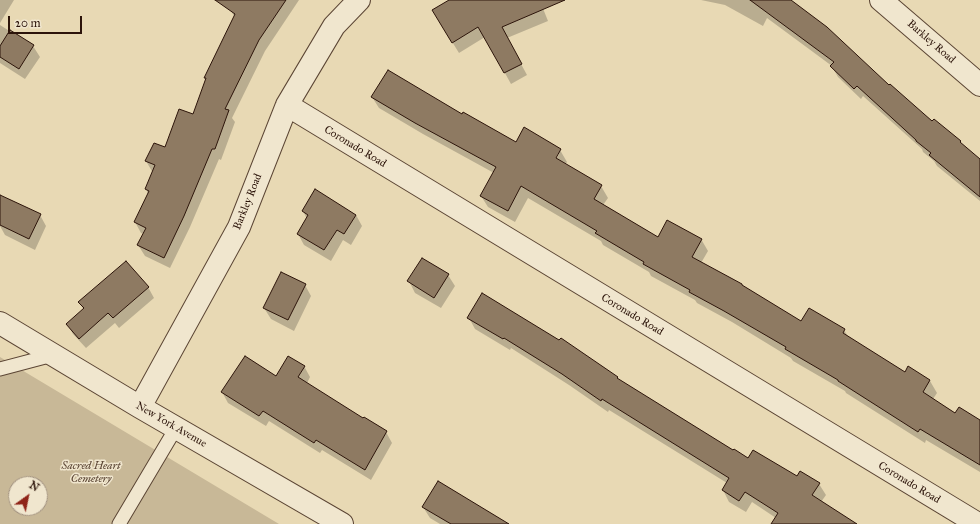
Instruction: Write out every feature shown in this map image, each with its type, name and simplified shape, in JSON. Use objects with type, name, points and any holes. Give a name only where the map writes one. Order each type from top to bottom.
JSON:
[{"type":"street","name":"Barkley Road","points":[[140,407],[239,227],[287,105],[334,26],[359,0]]},
{"type":"street","name":"Barkley Road","points":[[881,0],[980,85]]},
{"type":"street","name":"Coronado Road","points":[[287,105],[978,524]]},
{"type":"street","name":"New York Avenue","points":[[0,323],[140,407],[342,524]]},
{"type":"lane","points":[[0,369],[53,355]]},
{"type":"lane","points":[[119,524],[176,428]]},
{"type":"green space","name":"Sacred Heart Cemetery","points":[[0,357],[279,524],[0,524]]},
{"type":"building","points":[[215,0],[286,0],[259,40],[225,109],[229,110],[215,149],[212,149],[184,216],[164,258],[137,245],[146,228],[134,222],[149,191],[145,189],[155,165],[145,161],[154,143],[165,147],[179,109],[193,114],[206,78],[204,78],[235,14]]},
{"type":"building","points":[[449,0],[565,0],[502,27],[522,64],[504,73],[478,27],[452,43],[432,10]]},
{"type":"building","points":[[750,0],[791,0],[827,27],[889,85],[890,84],[932,121],[934,119],[961,141],[960,142],[980,159],[980,197],[929,155],[931,153],[857,86],[854,89],[830,66],[834,62]]},
{"type":"building","points":[[10,30],[34,45],[19,69],[0,57],[0,46]]},
{"type":"building","points":[[388,70],[462,114],[463,112],[516,142],[524,127],[561,149],[556,158],[602,185],[594,199],[658,237],[667,220],[702,239],[692,257],[742,284],[801,321],[809,308],[845,329],[843,333],[905,372],[908,366],[930,380],[923,392],[955,413],[959,407],[980,420],[980,465],[920,429],[918,432],[838,380],[785,349],[786,347],[689,292],[690,290],[643,264],[644,262],[595,233],[597,231],[521,186],[508,211],[480,196],[496,167],[371,97]]},
{"type":"building","points":[[315,189],[356,215],[344,234],[337,230],[324,250],[297,234],[308,215],[302,211]]},
{"type":"building","points":[[0,195],[41,214],[29,239],[0,225]]},
{"type":"building","points":[[422,258],[449,274],[434,298],[407,281]]},
{"type":"building","points":[[126,261],[149,287],[113,318],[108,313],[79,339],[66,324],[84,308],[78,302]]},
{"type":"building","points":[[281,272],[306,284],[288,320],[263,308]]},
{"type":"building","points":[[482,293],[559,340],[561,338],[618,377],[617,378],[733,450],[734,449],[748,458],[753,450],[797,476],[800,471],[820,483],[812,495],[857,524],[771,524],[778,513],[745,492],[739,501],[722,490],[729,478],[602,399],[601,401],[562,374],[504,338],[503,339],[467,318]]},
{"type":"building","points":[[245,356],[276,376],[288,356],[305,366],[298,377],[363,418],[364,417],[387,431],[365,470],[316,440],[314,443],[263,411],[259,416],[221,392]]},
{"type":"building","points":[[438,481],[509,524],[451,524],[422,507]]}]
